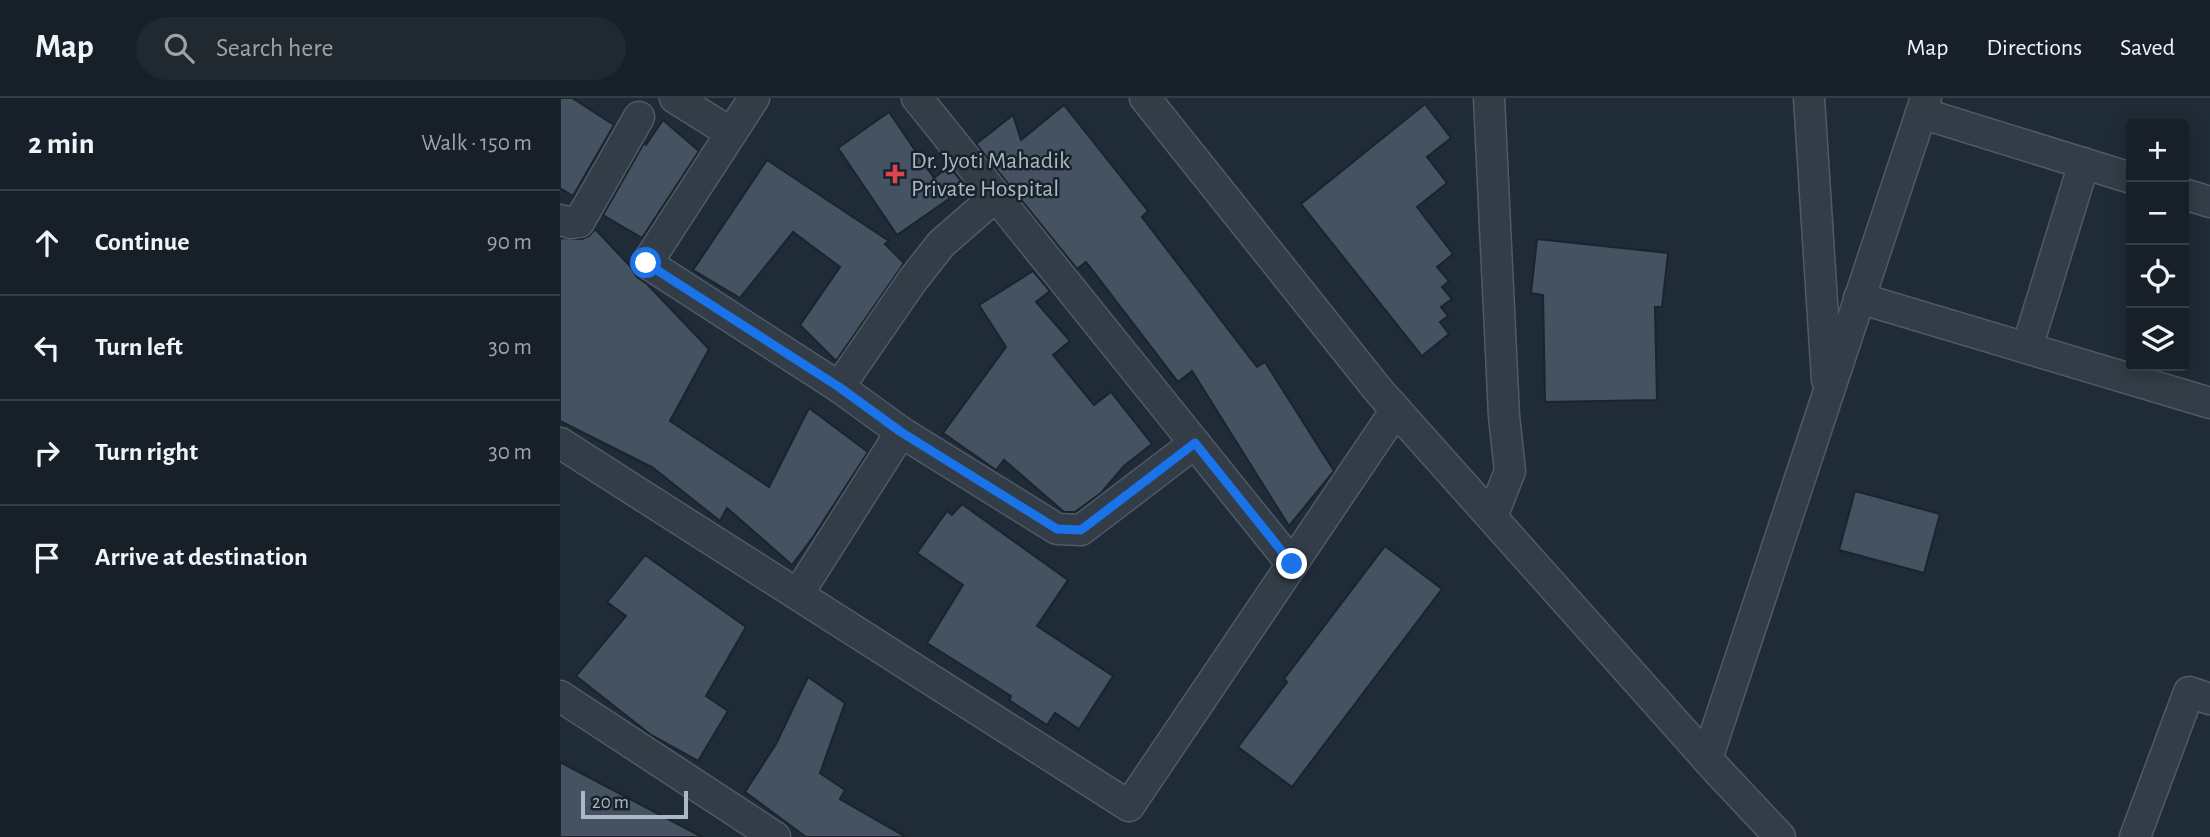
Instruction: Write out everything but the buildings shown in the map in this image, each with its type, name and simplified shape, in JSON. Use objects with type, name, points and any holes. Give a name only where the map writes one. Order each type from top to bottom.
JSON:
[{"type":"street","points":[[675,98],[731,133]]},
{"type":"street","points":[[754,98],[646,263],[839,387],[901,432],[1057,529],[1081,530],[1195,443]]},
{"type":"street","points":[[917,98],[1292,564]]},
{"type":"street","points":[[1145,98],[1396,410],[1707,759],[1780,837]]},
{"type":"street","points":[[1489,98],[1504,416],[1510,471],[1492,517]]},
{"type":"street","points":[[1809,98],[1828,394]]},
{"type":"street","points":[[1707,759],[1924,106],[2126,176]]},
{"type":"street","points":[[560,220],[579,222],[639,117]]},
{"type":"street","points":[[2027,348],[2084,163]]},
{"type":"street","points":[[839,387],[912,281],[934,254],[996,196]]},
{"type":"street","points":[[2189,196],[2210,202]]},
{"type":"street","points":[[1860,298],[2210,403]]},
{"type":"street","points":[[560,443],[1129,806],[1396,410]]},
{"type":"street","points":[[798,594],[901,432]]},
{"type":"street","points":[[2134,837],[2189,692],[2210,699]]},
{"type":"street","points":[[560,696],[775,837]]},
{"type":"place","name":"Dr. Jyoti Mahadik Private Hospital","points":[[895,174]]},
{"type":"route","points":[[646,263],[839,387],[901,432],[1057,529],[1081,530],[1195,443],[1292,564]]}]
